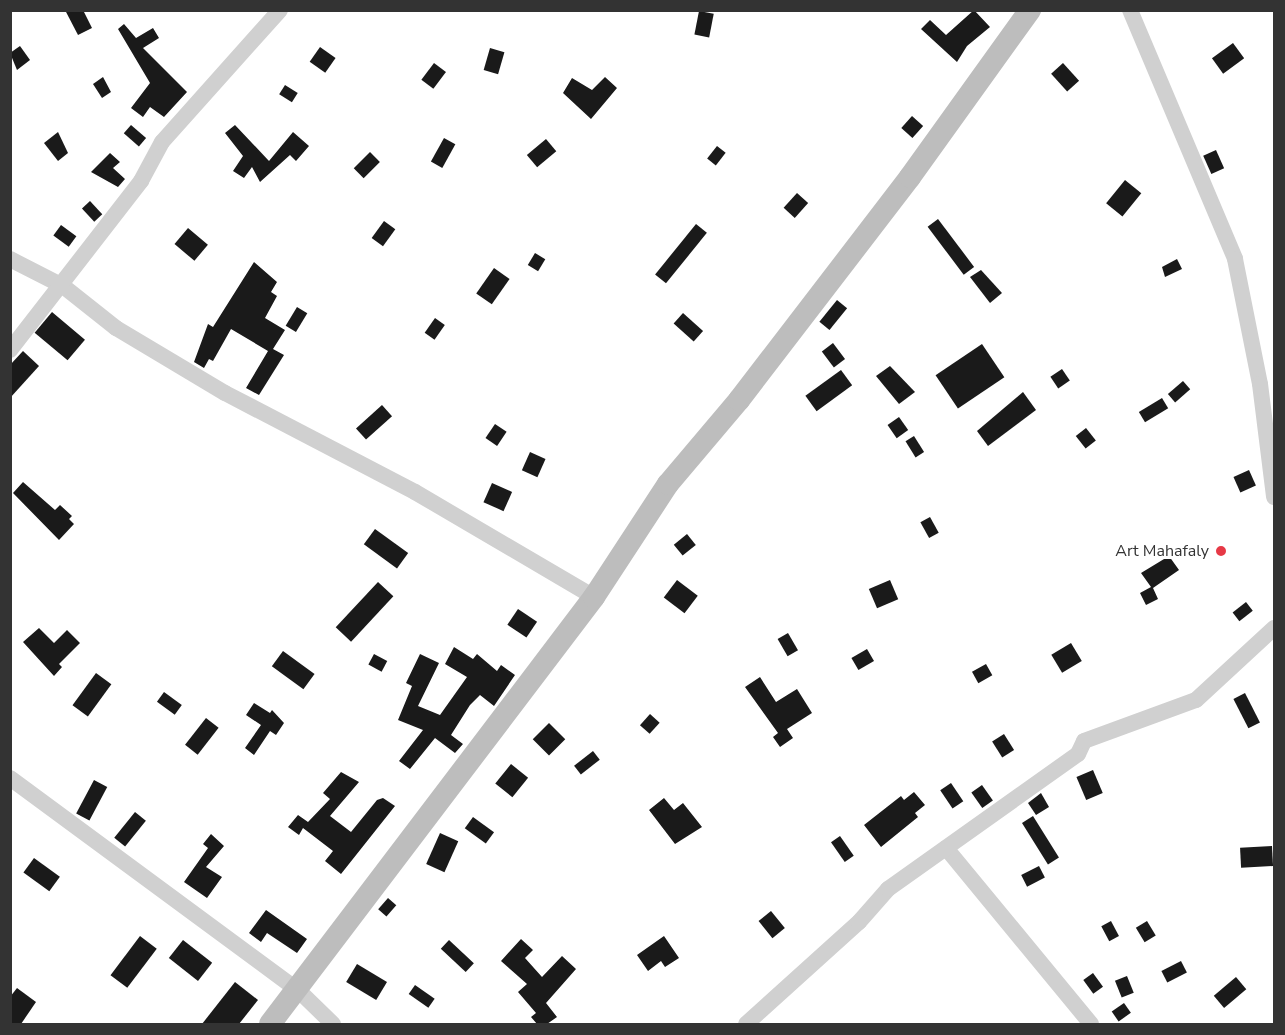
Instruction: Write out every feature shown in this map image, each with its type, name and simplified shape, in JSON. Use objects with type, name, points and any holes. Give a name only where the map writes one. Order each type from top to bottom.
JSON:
[{"type":"main road","points":[[270,1024],[498,726],[534,671],[594,597],[668,484],[740,400],[896,196],[1030,10]]},
{"type":"street","points":[[10,350],[63,286],[141,181],[162,142],[279,10]]},
{"type":"street","points":[[1130,10],[1234,259],[1258,373],[1275,497]]},
{"type":"street","points":[[10,259],[63,286],[116,328],[225,393],[415,492],[594,597]]},
{"type":"street","points":[[746,1024],[859,922],[888,889],[1078,754],[1084,741],[1196,700],[1275,628]]},
{"type":"street","points":[[10,778],[298,990],[333,1024]]},
{"type":"street","points":[[946,848],[1091,1024]]},
{"type":"building","points":[[65,10],[83,10],[92,28],[78,35]]},
{"type":"building","points":[[974,10],[990,27],[967,46],[957,62],[921,29],[930,20],[946,35]]},
{"type":"building","points":[[699,11],[714,14],[709,37],[694,35]]},
{"type":"building","points":[[124,24],[136,38],[153,28],[159,38],[143,48],[187,92],[164,117],[150,107],[143,117],[131,108],[150,83],[118,29]]},
{"type":"building","points":[[1233,43],[1244,58],[1223,74],[1212,58]]},
{"type":"building","points":[[20,46],[30,60],[17,70],[10,53]]},
{"type":"building","points":[[320,47],[336,58],[325,73],[310,62]]},
{"type":"building","points":[[490,48],[504,52],[498,74],[484,70]]},
{"type":"building","points":[[434,63],[446,72],[433,89],[421,80]]},
{"type":"building","points":[[1063,63],[1079,81],[1067,92],[1051,74]]},
{"type":"building","points":[[103,77],[111,92],[102,98],[93,84]]},
{"type":"building","points":[[605,77],[617,88],[591,119],[563,93],[572,78],[592,90]]},
{"type":"building","points":[[285,85],[298,93],[292,102],[279,94]]},
{"type":"building","points":[[912,116],[923,126],[912,138],[901,128]]},
{"type":"building","points":[[131,125],[146,138],[139,146],[124,133]]},
{"type":"building","points":[[235,125],[269,161],[293,132],[309,146],[296,161],[290,155],[260,182],[252,167],[244,178],[233,171],[243,156],[225,133]]},
{"type":"building","points":[[58,132],[68,153],[58,161],[44,143]]},
{"type":"building","points":[[444,138],[455,144],[442,168],[431,162]]},
{"type":"building","points":[[546,139],[556,151],[537,167],[527,155]]},
{"type":"building","points":[[717,146],[726,153],[716,165],[707,159]]},
{"type":"building","points":[[1216,150],[1224,168],[1211,174],[1203,156]]},
{"type":"building","points":[[370,152],[380,162],[364,178],[354,168]]},
{"type":"building","points":[[110,153],[120,162],[113,168],[125,179],[118,187],[91,172]]},
{"type":"building","points":[[1125,180],[1141,193],[1122,217],[1106,203]]},
{"type":"building","points":[[797,193],[808,203],[795,218],[784,208]]},
{"type":"building","points":[[90,201],[102,214],[94,222],[82,209]]},
{"type":"building","points":[[938,219],[974,267],[964,275],[928,227]]},
{"type":"building","points":[[384,221],[395,229],[383,246],[372,238]]},
{"type":"building","points":[[696,224],[707,233],[666,283],[655,275]]},
{"type":"building","points":[[61,225],[76,236],[69,247],[53,236]]},
{"type":"building","points":[[188,228],[208,245],[194,261],[175,244]]},
{"type":"building","points":[[535,253],[545,259],[538,271],[528,265]]},
{"type":"building","points":[[1177,259],[1182,269],[1165,277],[1162,267]]},
{"type":"building","points":[[254,262],[277,282],[271,292],[277,296],[265,318],[285,330],[273,349],[284,355],[259,395],[246,388],[268,351],[231,329],[213,361],[209,359],[204,368],[194,362],[208,324],[213,327]]},
{"type":"building","points":[[494,268],[510,279],[492,304],[476,293]]},
{"type":"building","points":[[981,270],[1002,293],[990,303],[970,277]]},
{"type":"building","points":[[837,300],[847,308],[829,330],[819,322]]},
{"type":"building","points":[[297,307],[307,313],[296,332],[286,326]]},
{"type":"building","points":[[52,312],[85,340],[68,360],[35,333]]},
{"type":"building","points":[[683,313],[703,331],[694,341],[674,323]]},
{"type":"building","points":[[435,318],[445,325],[435,340],[425,333]]},
{"type":"building","points":[[833,343],[845,359],[834,367],[822,351]]},
{"type":"building","points":[[982,344],[1004,377],[958,408],[936,375]]},
{"type":"building","points":[[23,351],[39,366],[10,398],[10,365]]},
{"type":"building","points":[[890,366],[915,392],[899,404],[876,376]]},
{"type":"building","points":[[1062,369],[1070,381],[1058,388],[1050,377]]},
{"type":"building","points":[[841,370],[852,385],[817,411],[805,396]]},
{"type":"building","points":[[1183,381],[1190,389],[1175,402],[1168,394]]},
{"type":"building","points":[[1023,392],[1036,410],[988,446],[977,431]]},
{"type":"building","points":[[1162,398],[1168,408],[1145,422],[1139,412]]},
{"type":"building","points":[[382,405],[392,416],[366,440],[356,428]]},
{"type":"building","points":[[899,417],[908,430],[897,438],[888,425]]},
{"type":"building","points":[[495,424],[507,432],[497,446],[485,438]]},
{"type":"building","points":[[1086,428],[1096,441],[1086,449],[1076,436]]},
{"type":"building","points":[[914,436],[924,452],[916,457],[906,441]]},
{"type":"building","points":[[530,452],[546,459],[537,477],[522,470]]},
{"type":"building","points":[[1249,470],[1256,486],[1240,492],[1233,477]]},
{"type":"building","points":[[23,482],[55,510],[60,505],[72,516],[69,519],[74,524],[59,540],[13,493]]},
{"type":"building","points":[[492,483],[512,492],[504,511],[483,502]]},
{"type":"building","points":[[930,517],[939,533],[929,538],[920,522]]},
{"type":"building","points":[[375,529],[408,553],[397,568],[364,544]]},
{"type":"building","points":[[687,534],[696,545],[683,556],[674,545]]},
{"type":"building","points":[[1169,556],[1179,570],[1153,588],[1158,599],[1146,605],[1140,593],[1151,587],[1141,573]]},
{"type":"building","points":[[677,580],[698,596],[685,613],[664,598]]},
{"type":"building","points":[[890,580],[898,599],[877,608],[869,589]]},
{"type":"building","points":[[378,582],[393,596],[351,642],[336,627]]},
{"type":"building","points":[[1246,602],[1253,611],[1239,621],[1233,612]]},
{"type":"building","points":[[518,609],[537,622],[526,638],[507,625]]},
{"type":"building","points":[[39,628],[54,643],[67,630],[80,643],[59,664],[62,667],[54,676],[23,642]]},
{"type":"building","points":[[788,633],[798,650],[788,656],[778,639]]},
{"type":"building","points":[[1071,643],[1082,661],[1062,673],[1051,655]]},
{"type":"building","points":[[454,647],[473,659],[477,654],[497,671],[501,665],[515,675],[494,706],[480,695],[470,705],[451,735],[463,744],[455,753],[435,738],[410,769],[399,761],[423,730],[398,720],[412,686],[406,683],[420,654],[439,663],[418,706],[440,715],[467,677],[445,664]]},
{"type":"building","points":[[867,649],[874,661],[858,670],[851,658]]},
{"type":"building","points":[[283,651],[315,674],[303,689],[272,666]]},
{"type":"building","points":[[374,654],[387,661],[382,672],[368,665]]},
{"type":"building","points":[[986,664],[992,675],[978,683],[972,672]]},
{"type":"building","points":[[96,673],[111,684],[88,717],[72,705]]},
{"type":"building","points":[[760,677],[776,702],[797,689],[812,713],[787,729],[793,738],[780,747],[773,737],[778,733],[745,687]]},
{"type":"building","points":[[164,692],[182,705],[175,715],[157,702]]},
{"type":"building","points":[[1245,693],[1260,722],[1248,728],[1233,699]]},
{"type":"building","points":[[254,703],[270,713],[272,710],[284,723],[276,735],[270,731],[254,755],[245,748],[261,725],[246,715]]},
{"type":"building","points":[[650,714],[660,723],[650,734],[640,725]]},
{"type":"building","points":[[206,718],[219,728],[198,755],[185,745]]},
{"type":"building","points":[[549,723],[565,739],[549,756],[533,739]]},
{"type":"building","points":[[1004,734],[1014,750],[1002,758],[992,741]]},
{"type":"building","points":[[593,751],[600,760],[581,774],[574,766]]},
{"type":"building","points":[[511,764],[528,778],[512,797],[495,783]]},
{"type":"building","points":[[1093,770],[1103,793],[1086,800],[1076,777]]},
{"type":"building","points":[[341,772],[359,782],[330,816],[351,832],[377,800],[383,798],[395,806],[341,874],[325,861],[333,851],[303,828],[299,835],[288,827],[298,815],[308,822],[330,799],[323,793]]},
{"type":"building","points":[[94,780],[107,787],[89,821],[76,814]]},
{"type":"building","points":[[951,783],[963,801],[953,809],[940,790]]},
{"type":"building","points":[[982,785],[993,801],[982,808],[971,792]]},
{"type":"building","points":[[914,792],[925,805],[915,813],[918,817],[881,847],[864,825],[901,796],[904,800]]},
{"type":"building","points":[[1041,793],[1049,807],[1036,815],[1028,803]]},
{"type":"building","points":[[664,798],[674,810],[683,803],[702,827],[675,844],[649,810]]},
{"type":"building","points":[[135,812],[146,821],[125,846],[114,838]]},
{"type":"building","points":[[1033,816],[1059,858],[1048,864],[1022,823]]},
{"type":"building","points":[[473,817],[494,832],[486,844],[465,828]]},
{"type":"building","points":[[440,833],[458,841],[444,872],[426,864]]},
{"type":"building","points":[[211,834],[224,846],[206,867],[222,877],[207,898],[184,882],[208,848],[203,844]]},
{"type":"building","points":[[840,836],[854,856],[845,862],[831,842]]},
{"type":"building","points":[[1272,846],[1273,866],[1241,868],[1240,848]]},
{"type":"building","points":[[34,858],[60,877],[49,891],[23,873]]},
{"type":"building","points":[[1039,866],[1045,878],[1027,887],[1021,875]]},
{"type":"building","points":[[388,898],[396,905],[386,917],[378,909]]},
{"type":"building","points":[[266,910],[307,939],[297,953],[267,933],[261,942],[249,933]]},
{"type":"building","points":[[771,911],[785,928],[772,938],[759,921]]},
{"type":"building","points":[[1111,921],[1119,936],[1109,941],[1101,926]]},
{"type":"building","points":[[1147,921],[1156,936],[1145,942],[1136,928]]},
{"type":"building","points":[[140,936],[157,949],[127,988],[111,975]]},
{"type":"building","points":[[664,936],[679,958],[665,967],[661,961],[648,971],[637,955]]},
{"type":"building","points":[[521,939],[533,950],[525,958],[542,977],[562,956],[576,969],[546,1003],[557,1017],[547,1024],[537,1024],[531,1017],[536,1013],[518,992],[527,984],[501,961]]},
{"type":"building","points":[[183,940],[212,963],[198,981],[169,958]]},
{"type":"building","points":[[449,940],[474,963],[466,972],[441,949]]},
{"type":"building","points":[[1181,961],[1187,973],[1167,983],[1161,971]]},
{"type":"building","points":[[357,964],[387,982],[376,1000],[346,982]]},
{"type":"building","points":[[1093,973],[1103,987],[1093,994],[1083,980]]},
{"type":"building","points":[[1127,976],[1134,993],[1122,998],[1115,981]]},
{"type":"building","points":[[1236,977],[1246,989],[1224,1008],[1214,996]]},
{"type":"building","points":[[235,982],[258,1000],[239,1024],[202,1024]]},
{"type":"building","points":[[415,985],[435,999],[428,1008],[409,994]]},
{"type":"building","points":[[17,988],[36,1002],[21,1024],[10,1024],[10,997]]},
{"type":"building","points":[[1124,1003],[1131,1013],[1119,1021],[1112,1012]]},
{"type":"place","name":"Art Mahafaly","points":[[1221,551]]}]
